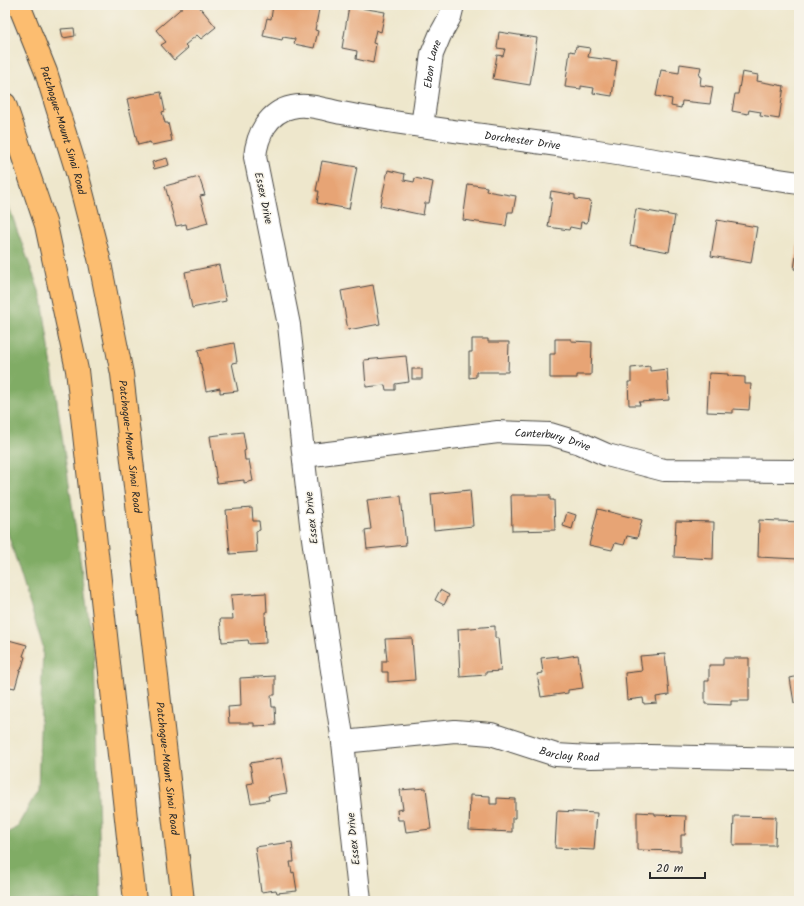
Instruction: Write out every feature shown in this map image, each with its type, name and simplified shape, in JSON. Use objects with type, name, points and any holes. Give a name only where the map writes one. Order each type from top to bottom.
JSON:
[{"type":"highway","name":"Patchogue-Mount Sinai Road","points":[[19,5],[46,72],[76,169],[99,258],[122,374],[183,901]]},
{"type":"highway","points":[[5,104],[46,225],[77,370],[135,901]]},
{"type":"street","name":"Ebon Lane","points":[[422,126],[432,54],[450,17],[453,5]]},
{"type":"street","name":"Dorchester Drive","points":[[259,137],[265,125],[282,110],[292,107],[309,106],[341,113],[422,126],[579,148],[719,172],[799,183]]},
{"type":"street","name":"Essex Drive","points":[[259,137],[256,144],[255,157],[289,325],[311,524],[324,625],[343,742],[360,901]]},
{"type":"street","name":"Canterbury Drive","points":[[304,456],[498,432],[550,434],[580,443],[607,455],[664,470],[799,471]]},
{"type":"street","name":"Barclay Road","points":[[343,742],[455,732],[491,734],[563,755],[590,757],[649,756],[799,759]]},
{"type":"green space","points":[[5,196],[42,299],[94,655],[101,901],[5,901],[5,835],[17,827],[38,790],[43,647],[5,524]]},
{"type":"building","points":[[185,5],[198,5],[216,27],[201,39],[197,35],[185,45],[188,48],[174,60],[161,45],[166,42],[156,30]]},
{"type":"building","points":[[273,5],[297,5],[319,9],[315,30],[318,31],[314,48],[294,44],[295,39],[283,37],[282,40],[263,36],[267,18],[271,19]]},
{"type":"building","points":[[349,6],[385,12],[381,32],[376,30],[373,43],[376,44],[373,63],[356,59],[357,51],[342,48]]},
{"type":"building","points":[[74,28],[75,36],[63,38],[61,29]]},
{"type":"building","points":[[499,32],[537,38],[530,85],[493,79],[497,55],[503,56],[505,49],[497,48]]},
{"type":"building","points":[[576,46],[590,48],[588,57],[617,61],[612,96],[593,93],[594,88],[581,86],[581,89],[565,87],[570,51],[575,52]]},
{"type":"building","points":[[680,64],[701,67],[699,76],[701,77],[700,85],[713,87],[710,104],[682,101],[681,108],[671,106],[672,99],[656,96],[661,70],[679,73]]},
{"type":"building","points":[[742,72],[758,75],[757,81],[784,86],[779,119],[760,116],[761,112],[749,110],[748,114],[732,111],[735,94],[738,94]]},
{"type":"building","points":[[161,92],[165,111],[162,112],[165,123],[168,123],[172,141],[152,145],[150,142],[138,145],[127,99]]},
{"type":"building","points":[[167,158],[169,165],[154,169],[152,162]]},
{"type":"building","points":[[322,161],[357,167],[349,209],[317,203],[319,191],[316,191]]},
{"type":"building","points":[[388,170],[405,174],[404,180],[414,182],[415,178],[433,182],[429,203],[425,203],[423,215],[380,206]]},
{"type":"building","points":[[199,177],[205,195],[200,196],[208,223],[187,229],[186,224],[176,226],[165,186]]},
{"type":"building","points":[[468,184],[487,187],[486,191],[516,196],[513,212],[508,212],[506,226],[463,220]]},
{"type":"building","points":[[551,191],[575,195],[575,199],[591,201],[587,223],[581,222],[580,229],[570,227],[569,230],[548,227],[552,198],[550,198]]},
{"type":"building","points":[[636,209],[675,216],[669,252],[630,245]]},
{"type":"building","points":[[717,220],[757,227],[751,263],[711,256]]},
{"type":"building","points":[[799,243],[799,270],[794,269]]},
{"type":"building","points":[[219,265],[226,301],[192,308],[185,272]]},
{"type":"building","points":[[373,285],[380,324],[348,330],[341,291]]},
{"type":"building","points":[[472,339],[488,339],[488,342],[509,342],[508,372],[476,372],[476,377],[469,378],[469,352],[472,352]]},
{"type":"building","points":[[555,339],[571,339],[571,341],[592,342],[591,375],[577,375],[577,378],[550,378],[550,354],[555,354]]},
{"type":"building","points":[[234,343],[237,362],[232,363],[238,391],[220,393],[220,388],[206,391],[198,350]]},
{"type":"building","points":[[406,356],[409,382],[395,384],[395,390],[386,390],[385,385],[366,387],[364,360]]},
{"type":"building","points":[[650,366],[650,371],[667,369],[669,400],[639,402],[640,405],[629,405],[628,382],[631,382],[631,368]]},
{"type":"building","points":[[412,369],[422,369],[422,379],[412,379]]},
{"type":"building","points":[[709,373],[745,377],[745,384],[751,384],[749,410],[733,409],[733,413],[707,412]]},
{"type":"building","points":[[243,432],[246,450],[244,451],[245,460],[249,460],[253,481],[244,483],[244,480],[217,483],[210,436]]},
{"type":"building","points":[[470,490],[473,526],[434,530],[431,494]]},
{"type":"building","points":[[511,495],[550,495],[550,500],[554,500],[555,530],[512,531]]},
{"type":"building","points":[[401,496],[406,545],[367,549],[365,530],[371,529],[367,500]]},
{"type":"building","points":[[252,508],[253,521],[259,521],[260,530],[256,531],[257,552],[230,554],[226,510]]},
{"type":"building","points":[[598,509],[642,520],[637,538],[627,536],[624,545],[615,543],[612,550],[589,545]]},
{"type":"building","points":[[567,512],[576,515],[572,529],[563,526]]},
{"type":"building","points":[[759,520],[799,522],[798,559],[758,557]]},
{"type":"building","points":[[676,521],[714,522],[713,559],[674,557]]},
{"type":"building","points":[[440,590],[449,595],[444,605],[435,600]]},
{"type":"building","points":[[266,593],[266,643],[249,644],[248,640],[222,642],[220,619],[233,619],[231,595]]},
{"type":"building","points":[[495,626],[495,638],[498,638],[501,671],[486,672],[486,675],[460,677],[458,629]]},
{"type":"building","points":[[412,638],[415,680],[388,682],[388,672],[382,672],[382,661],[387,661],[385,639]]},
{"type":"building","points":[[5,639],[27,645],[23,656],[25,657],[15,688],[5,686]]},
{"type":"building","points":[[665,654],[669,695],[656,697],[657,703],[644,704],[643,698],[627,700],[625,673],[642,671],[640,656]]},
{"type":"building","points":[[578,655],[583,688],[568,690],[568,693],[541,697],[537,674],[543,673],[541,658],[558,656],[558,658]]},
{"type":"building","points":[[723,658],[749,658],[749,701],[731,701],[731,705],[705,704],[705,681],[709,681],[709,665],[723,665]]},
{"type":"building","points":[[275,676],[275,695],[271,695],[272,707],[275,707],[276,725],[254,726],[254,723],[229,723],[228,707],[241,706],[240,678]]},
{"type":"building","points":[[799,676],[799,702],[794,703],[790,678]]},
{"type":"building","points":[[281,758],[287,793],[268,796],[269,800],[251,803],[247,784],[253,783],[250,763]]},
{"type":"building","points":[[426,788],[431,829],[406,832],[404,820],[398,820],[397,810],[403,809],[400,790]]},
{"type":"building","points":[[470,795],[490,796],[490,804],[497,804],[497,798],[515,799],[515,818],[512,818],[512,832],[469,830]]},
{"type":"building","points":[[557,811],[597,813],[594,850],[555,848]]},
{"type":"building","points":[[637,812],[655,813],[655,815],[686,816],[685,835],[681,835],[681,851],[637,850]]},
{"type":"building","points":[[734,816],[776,817],[775,845],[733,845]]},
{"type":"building","points":[[292,842],[294,862],[290,862],[292,873],[294,872],[297,891],[277,893],[276,890],[261,892],[255,847]]}]
